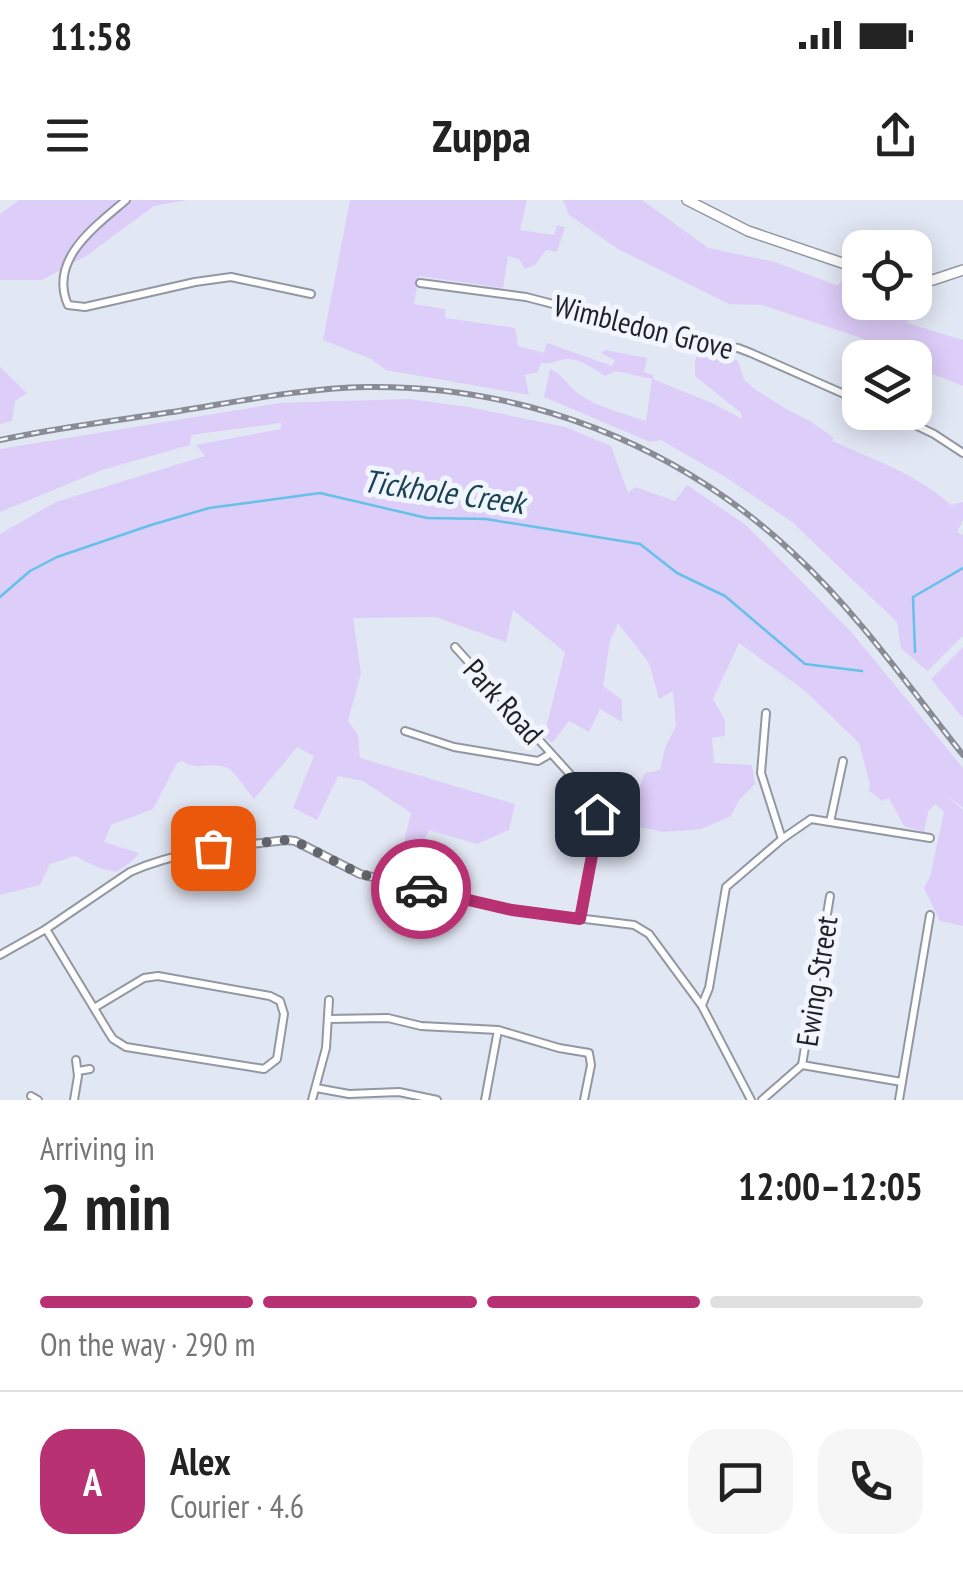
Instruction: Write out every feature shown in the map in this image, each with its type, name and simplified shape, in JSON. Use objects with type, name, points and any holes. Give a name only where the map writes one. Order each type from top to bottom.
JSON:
[{"type":"main road","points":[[687,200],[748,230],[842,263]]},
{"type":"main road","points":[[932,280],[963,270]]},
{"type":"street","points":[[126,200],[68,257],[63,288],[68,305],[85,307],[231,277],[311,294]]},
{"type":"street","name":"Wimbledon Grove","points":[[420,283],[526,297],[708,344],[738,348],[842,393]]},
{"type":"street","points":[[926,430],[963,453]]},
{"type":"street","name":"Park Road","points":[[455,647],[587,793],[597,814],[580,919]]},
{"type":"street","points":[[766,713],[761,773],[782,839]]},
{"type":"street","points":[[405,730],[454,747],[538,761],[550,754]]},
{"type":"street","points":[[830,822],[843,761]]},
{"type":"street","points":[[702,1006],[726,887],[782,839],[811,818],[930,838]]},
{"type":"street","points":[[0,955],[144,866],[213,848],[295,841],[360,874],[512,910],[634,925],[649,934],[702,1006],[751,1100]]},
{"type":"street","name":"Ewing Street","points":[[802,1065],[830,896]]},
{"type":"street","points":[[899,1100],[930,915]]},
{"type":"street","points":[[46,929],[94,1008],[113,1039],[126,1046],[258,1070],[277,1059],[284,1014],[280,1001],[270,996],[158,976],[144,978],[94,1008]]},
{"type":"street","points":[[312,1100],[326,1048],[329,1000]]},
{"type":"street","points":[[328,1018],[388,1018],[421,1026],[498,1030],[591,1056],[584,1100]]},
{"type":"street","points":[[485,1100],[498,1030]]},
{"type":"street","points":[[74,1100],[76,1060]]},
{"type":"street","points":[[762,1100],[802,1065],[902,1082]]},
{"type":"street","points":[[78,1071],[90,1069]]},
{"type":"street","points":[[316,1088],[359,1094],[409,1093],[437,1100]]},
{"type":"shaded area","points":[[19,200],[187,200],[154,206],[86,256],[42,280],[0,280],[0,214]]},
{"type":"shaded area","points":[[350,200],[527,200],[520,230],[554,235],[557,225],[565,227],[557,252],[546,250],[536,264],[525,269],[519,259],[508,256],[503,288],[419,276],[414,304],[445,309],[445,318],[515,328],[518,346],[544,353],[547,343],[612,366],[615,360],[601,353],[605,350],[647,358],[644,372],[653,375],[653,379],[742,419],[741,413],[695,376],[698,350],[738,361],[744,380],[810,421],[834,438],[832,441],[910,476],[951,505],[963,502],[963,520],[957,532],[963,535],[963,636],[927,671],[901,648],[897,622],[792,522],[661,440],[650,442],[544,397],[550,369],[591,401],[646,421],[652,379],[616,371],[605,376],[582,362],[566,359],[541,363],[538,372],[525,375],[529,395],[386,370],[371,359],[323,340]]},
{"type":"shaded area","points":[[563,200],[642,200],[708,248],[775,262],[838,286],[842,280],[842,320],[908,320],[907,323],[963,340],[963,386],[932,374],[932,340],[866,340],[762,305],[729,304],[618,249],[569,215]]},
{"type":"shaded area","points":[[0,367],[27,393],[15,401],[12,421],[0,424]]},
{"type":"shaded area","points":[[408,399],[565,427],[611,446],[628,493],[635,487],[675,501],[687,485],[746,525],[852,633],[963,768],[963,808],[941,791],[963,810],[963,926],[940,921],[924,888],[930,877],[944,812],[935,804],[928,812],[924,832],[904,826],[889,798],[882,801],[869,791],[859,743],[804,690],[739,643],[713,699],[725,720],[725,736],[712,738],[714,763],[752,765],[755,784],[739,800],[731,816],[701,829],[663,832],[626,824],[645,773],[660,770],[676,726],[673,691],[659,699],[649,663],[618,623],[610,641],[603,686],[622,700],[622,722],[600,709],[589,732],[569,721],[552,743],[544,736],[565,652],[513,610],[506,642],[435,617],[353,618],[361,673],[348,721],[358,735],[360,758],[515,804],[509,830],[477,844],[429,830],[421,847],[404,843],[411,813],[363,781],[338,776],[317,820],[293,808],[314,756],[297,747],[254,799],[229,769],[193,766],[182,761],[177,763],[153,809],[111,825],[104,842],[139,853],[131,862],[116,872],[75,856],[50,864],[40,885],[0,895],[0,534],[56,502],[205,456],[196,445],[281,429],[281,423],[191,435],[190,445],[102,470],[0,512],[0,449],[280,403]]},
{"type":"shaded area","points":[[963,647],[963,718],[931,679]]},
{"type":"waterway","name":"Tickhole Creek","points":[[0,597],[30,571],[57,557],[151,525],[209,508],[320,493],[427,518],[486,519],[640,544],[677,573],[725,596],[805,664],[862,671]]},
{"type":"waterway","name":"Tickhole Creek","points":[[915,652],[913,597],[963,568]]},
{"type":"railway","points":[[0,440],[343,388],[426,389],[541,410],[596,428],[649,452],[748,514],[839,600],[963,755]]},
{"type":"way so far","points":[[213,848],[295,841],[360,874],[421,889]]},
{"type":"route","points":[[421,889],[512,910],[580,919],[597,814]]}]
